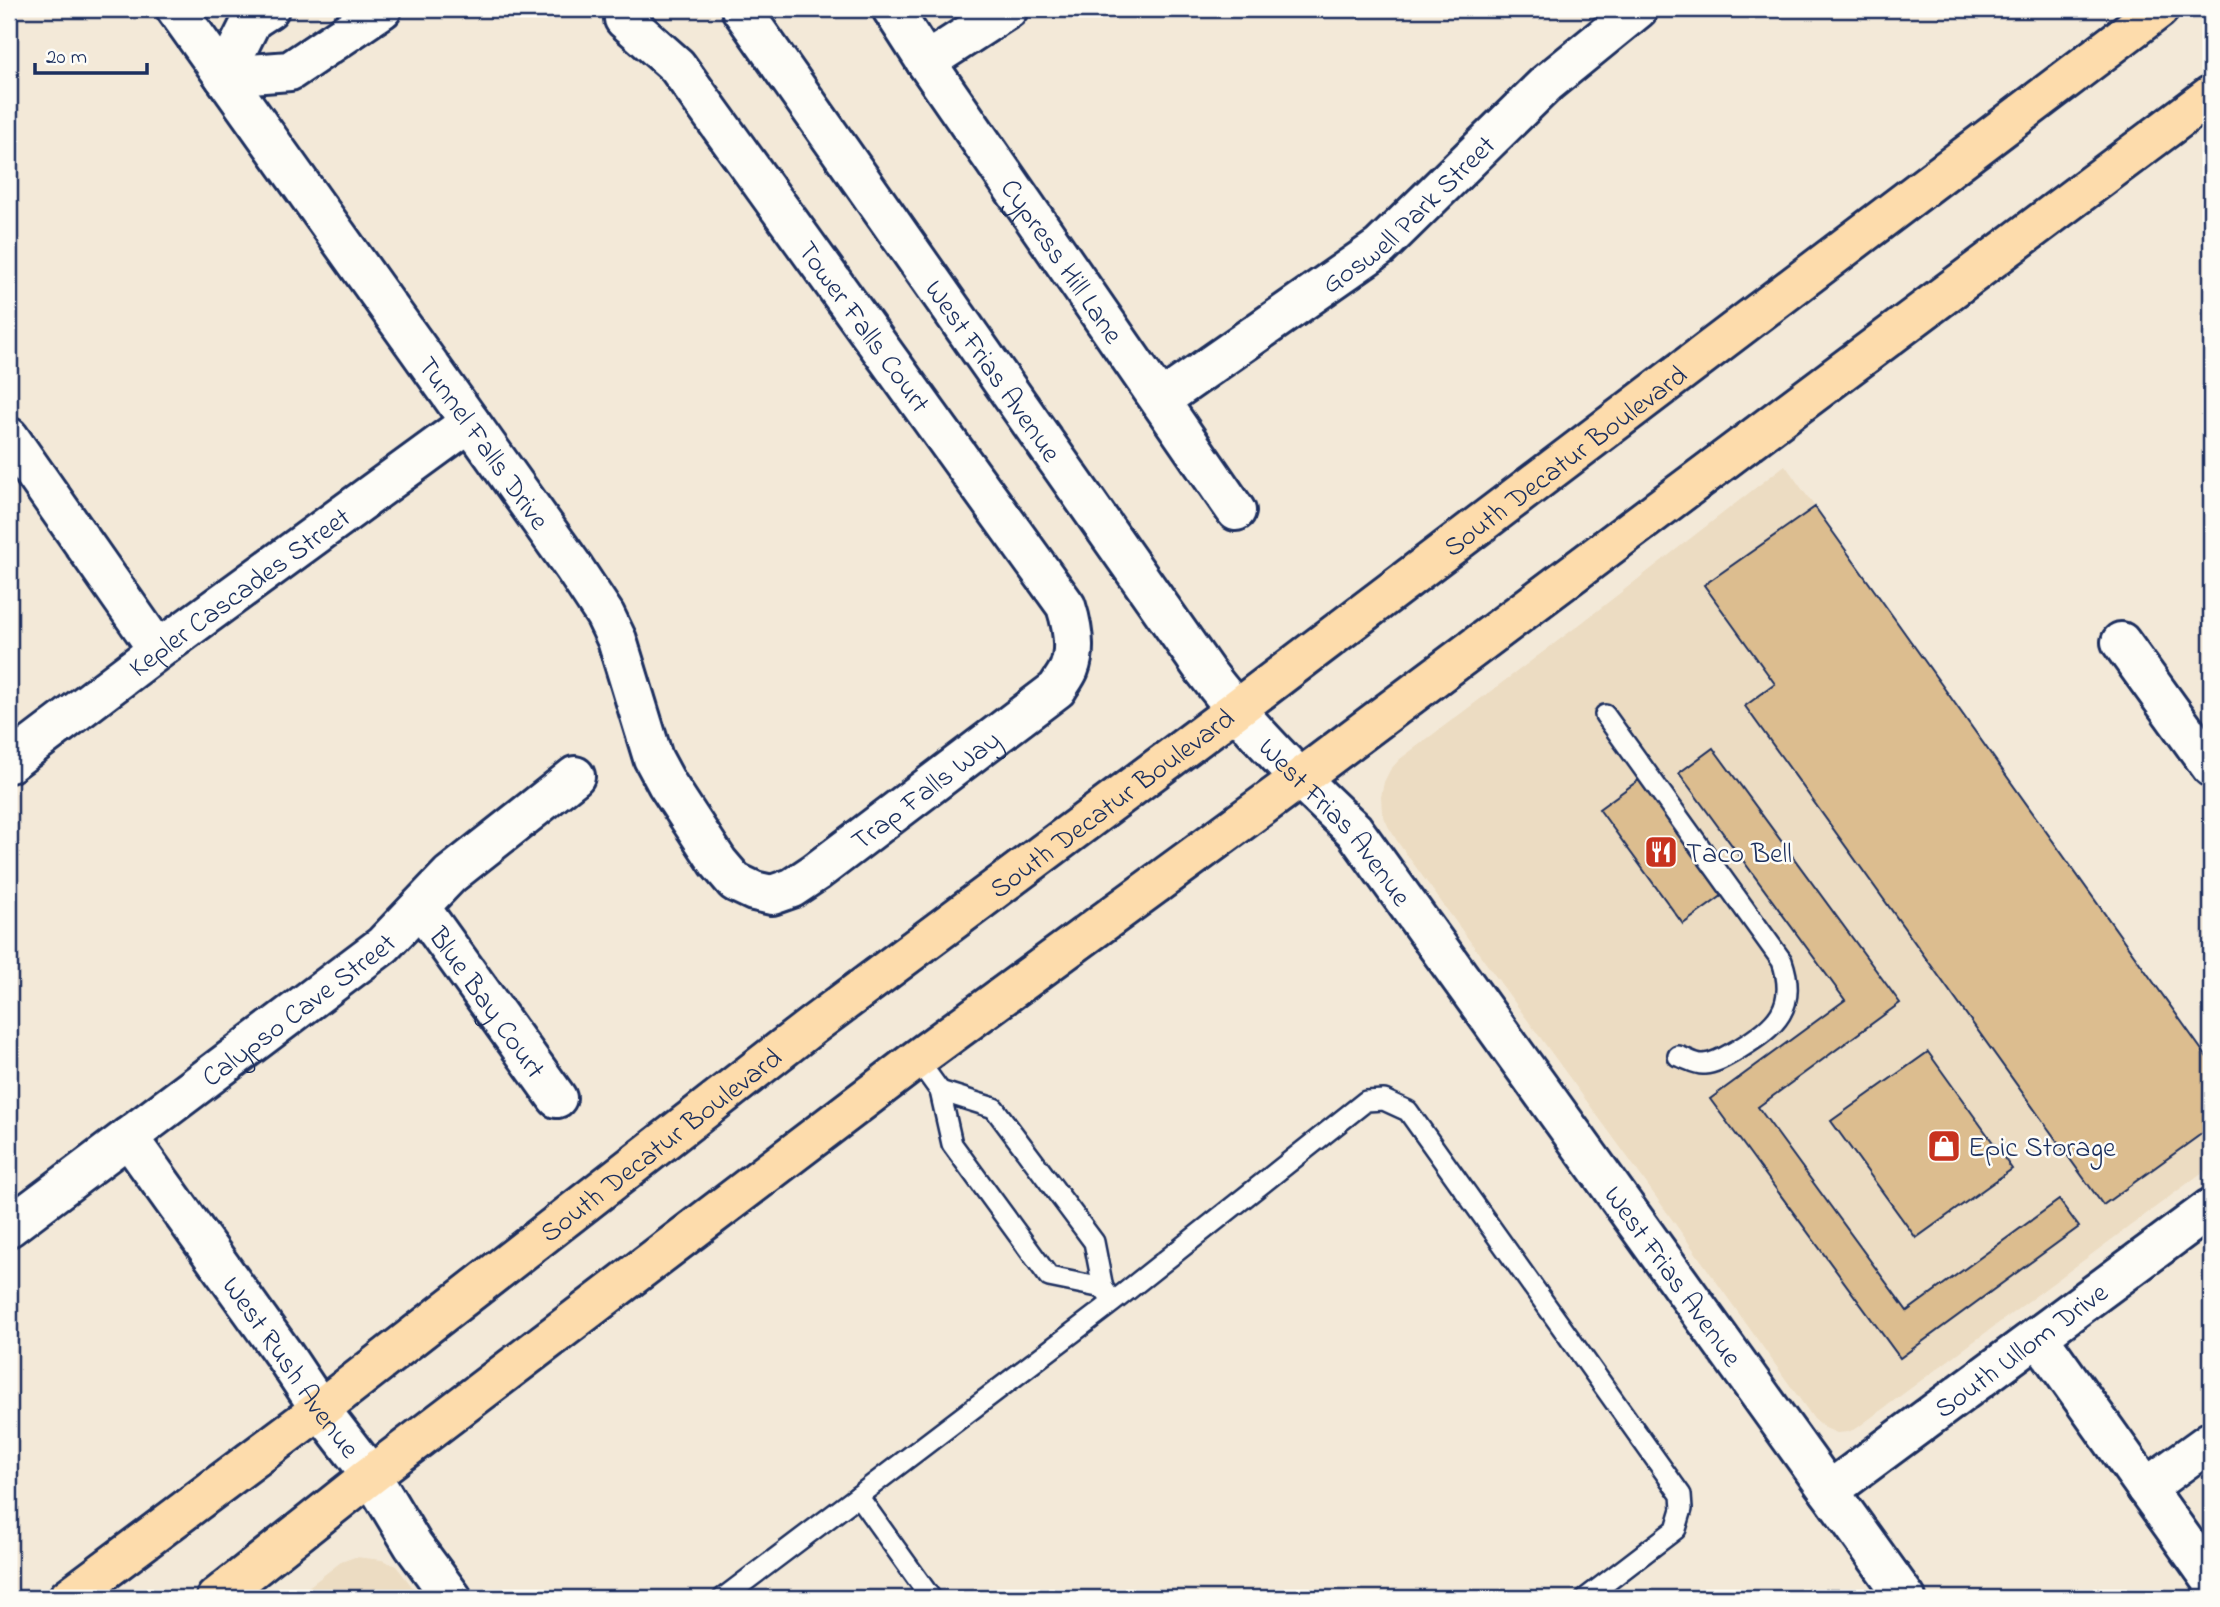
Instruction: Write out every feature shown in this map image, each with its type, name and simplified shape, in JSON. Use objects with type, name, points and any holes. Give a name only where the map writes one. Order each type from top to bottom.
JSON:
[{"type":"main road","name":"South Decatur Boulevard","points":[[68,1598],[320,1409],[813,1025],[1235,710],[2159,9]]},
{"type":"main road","points":[[216,1598],[371,1475],[917,1059],[1299,779],[2211,95]]},
{"type":"street","name":"Tunnel Falls Drive","points":[[176,9],[605,615],[617,640],[653,758],[667,784],[718,862],[736,882],[754,891]]},
{"type":"street","points":[[224,76],[252,20],[269,9]]},
{"type":"street","points":[[224,76],[290,71],[382,9]]},
{"type":"street","name":"West Frias Avenue","points":[[741,9],[1205,671],[1235,710],[1299,779],[1354,830],[1906,1598]]},
{"type":"street","name":"Cypress Hill Lane","points":[[892,9],[1236,511]]},
{"type":"street","points":[[926,62],[1008,9]]},
{"type":"street","name":"Goswell Park Street","points":[[1161,400],[1380,247],[1547,83],[1638,9]]},
{"type":"street","name":"Tower Falls Court","points":[[624,19],[677,66],[1066,606],[1072,626],[1073,653]]},
{"type":"street","name":"Kepler Cascades Street","points":[[9,763],[158,650],[470,422]]},
{"type":"street","points":[[9,437],[158,650]]},
{"type":"street","points":[[2121,642],[2206,748]]},
{"type":"street","name":"Trap Falls Way","points":[[754,891],[772,895],[792,888],[816,872],[1057,689],[1069,669],[1073,653]]},
{"type":"street","name":"Calypso Cave Street","points":[[9,1227],[383,945],[450,876],[575,776]]},
{"type":"street","name":"Blue Bay Court","points":[[420,907],[557,1098]]},
{"type":"street","name":"West Rush Avenue","points":[[128,1137],[320,1409],[371,1475],[413,1545],[452,1598]]},
{"type":"street","name":"South Ullom Drive","points":[[1829,1491],[2211,1208]]},
{"type":"street","points":[[2038,1336],[2211,1579]]},
{"type":"street","points":[[2146,1488],[2211,1441]]},
{"type":"lane","points":[[1605,715],[1782,961],[1787,975],[1788,993],[1781,1014],[1766,1031],[1721,1059],[1702,1065],[1678,1056]]},
{"type":"lane","points":[[917,1059],[940,1091],[952,1144],[1049,1278],[1108,1295]]},
{"type":"lane","points":[[940,1091],[994,1108],[1094,1242],[1108,1295]]},
{"type":"lane","points":[[723,1598],[858,1496],[1108,1295],[1366,1101],[1384,1101],[1408,1111],[1681,1495],[1682,1510],[1676,1529],[1586,1598]]},
{"type":"lane","points":[[858,1496],[931,1598]]},
{"type":"shaded area","points":[[1785,465],[2211,1063],[2211,1166],[1857,1428],[1837,1433],[1814,1419],[1629,1159],[1399,844],[1382,812],[1381,797],[1390,770],[1400,759]]},
{"type":"shaded area","points":[[355,1557],[382,1560],[396,1566],[421,1598],[294,1598],[341,1562]]},
{"type":"building","points":[[1815,507],[2211,1063],[2211,1127],[2103,1205],[1745,706],[1775,684],[1704,585]]},
{"type":"building","points":[[1713,748],[1900,1003],[1758,1107],[1907,1311],[2059,1200],[2079,1227],[1900,1358],[1710,1099],[1845,1000],[1679,773]]},
{"type":"building","name":"Taco Bell","points":[[1639,780],[1723,895],[1683,924],[1599,809]]},
{"type":"building","points":[[1928,1052],[2012,1169],[1916,1238],[1831,1121]]},
{"type":"place","name":"Taco Bell","points":[[1661,852]]},
{"type":"place","name":"Epic Storage","points":[[1944,1146]]}]
